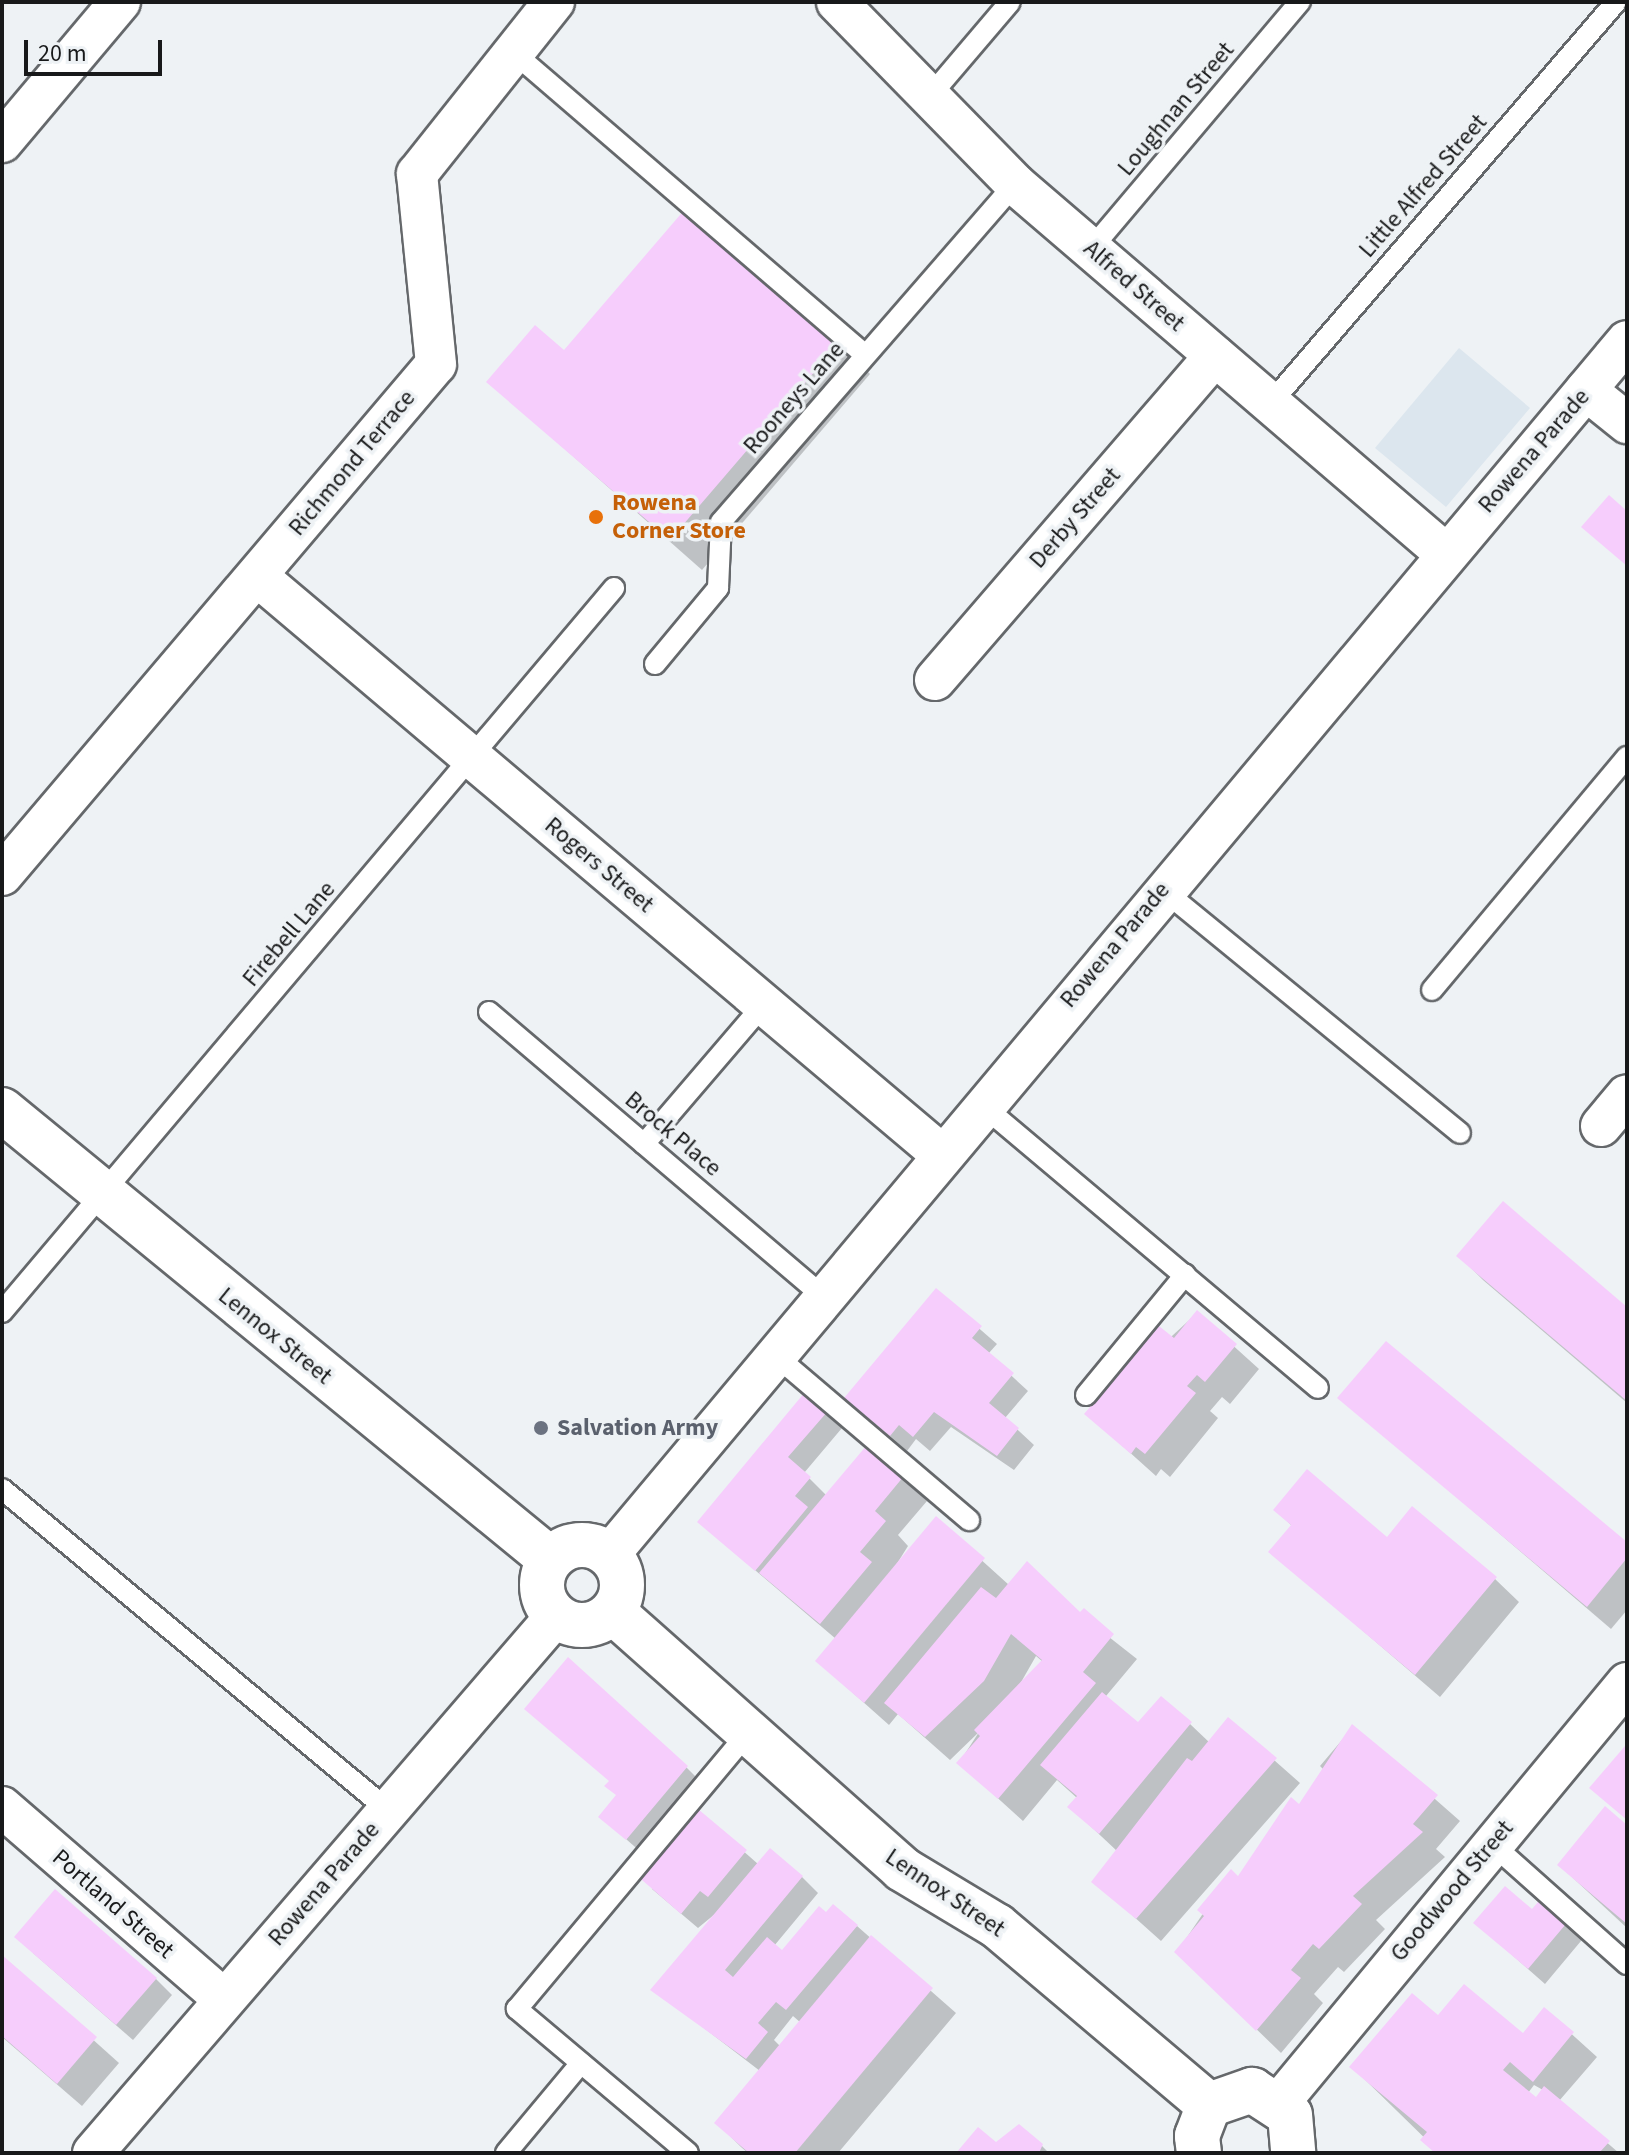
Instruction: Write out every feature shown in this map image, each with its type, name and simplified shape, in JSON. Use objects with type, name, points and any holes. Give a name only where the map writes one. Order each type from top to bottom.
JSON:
[{"type":"street","points":[[2,142],[120,2]]},
{"type":"street","name":"Richmond Terrace","points":[[2,875],[436,364],[417,174],[554,2]]},
{"type":"street","name":"Alfred Street","points":[[837,2],[1015,184],[1446,554]]},
{"type":"street","name":"Rowena Parade","points":[[609,1555],[1162,889],[1627,341]]},
{"type":"street","name":"Derby Street","points":[[935,680],[1215,356]]},
{"type":"street","points":[[1586,390],[1627,423]]},
{"type":"street","name":"Rogers Street","points":[[257,576],[941,1154]]},
{"type":"street","points":[[1601,1126],[1627,1095]]},
{"type":"street","name":"Lennox Street","points":[[2,1110],[550,1559]]},
{"type":"street","points":[[573,1545],[609,1555],[622,1589],[613,1612],[578,1626],[555,1617],[542,1595],[550,1559],[573,1545]]},
{"type":"street","name":"Lennox Street","points":[[613,1612],[902,1869],[997,1926],[1209,2105]]},
{"type":"street","name":"Rowena Parade","points":[[93,2153],[555,1617]]},
{"type":"street","name":"Goodwood Street","points":[[1280,2102],[1491,1843],[1627,1683]]},
{"type":"street","name":"Portland Street","points":[[2,1807],[224,1999]]},
{"type":"street","points":[[1199,2153],[1197,2136],[1209,2105],[1236,2090],[1280,2102],[1295,2130],[1293,2153]]},
{"type":"lane","points":[[930,96],[1010,2]]},
{"type":"lane","name":"Loughnan Street","points":[[1091,249],[1300,2]]},
{"type":"lane","name":"Little Alfred Street","points":[[1270,404],[1616,2]]},
{"type":"lane","points":[[513,52],[865,355]]},
{"type":"lane","name":"Rooneys Lane","points":[[655,664],[718,588],[721,522],[1015,184]]},
{"type":"lane","name":"Firebell Lane","points":[[2,1312],[614,588]]},
{"type":"lane","points":[[1432,990],[1627,757]]},
{"type":"lane","points":[[1162,889],[1460,1133]]},
{"type":"lane","points":[[644,1144],[764,1004]]},
{"type":"lane","name":"Brock Place","points":[[489,1012],[824,1297]]},
{"type":"lane","points":[[982,1105],[1318,1388]]},
{"type":"lane","points":[[1086,1395],[1185,1275]]},
{"type":"lane","points":[[775,1355],[969,1520]]},
{"type":"lane","points":[[2,1489],[388,1810]]},
{"type":"lane","points":[[688,2153],[517,2009],[748,1733]]},
{"type":"lane","points":[[1491,1843],[1627,1964]]},
{"type":"lane","points":[[506,2153],[581,2063]]},
{"type":"shaded area","points":[[1459,348],[1530,408],[1446,507],[1375,448]]},
{"type":"building","points":[[686,208],[840,342],[670,540],[486,382],[535,325],[564,350]]},
{"type":"building","points":[[1609,495],[1627,511],[1627,566],[1581,527]]},
{"type":"building","points":[[1503,1201],[1627,1307],[1627,1401],[1456,1256]]},
{"type":"building","points":[[936,1288],[982,1326],[972,1338],[1014,1373],[989,1403],[1019,1428],[997,1456],[934,1412],[913,1437],[899,1425],[890,1436],[844,1398]]},
{"type":"building","points":[[1197,1310],[1237,1344],[1205,1382],[1197,1375],[1187,1386],[1196,1393],[1145,1454],[1136,1447],[1131,1454],[1084,1414],[1159,1326],[1174,1338]]},
{"type":"building","points":[[1386,1341],[1627,1542],[1627,1558],[1587,1607],[1337,1398]]},
{"type":"building","points":[[805,1392],[828,1411],[788,1457],[811,1477],[795,1496],[808,1507],[755,1571],[697,1522]]},
{"type":"building","points":[[867,1445],[904,1476],[875,1511],[886,1521],[860,1552],[872,1562],[820,1624],[759,1573]]},
{"type":"building","points":[[1307,1469],[1387,1537],[1412,1506],[1497,1577],[1415,1675],[1268,1552],[1291,1525],[1273,1510]]},
{"type":"building","points":[[936,1516],[985,1558],[864,1703],[815,1661]]},
{"type":"building","points":[[1027,1561],[1080,1612],[1084,1608],[1114,1634],[1083,1672],[1096,1683],[998,1799],[956,1763],[980,1736],[974,1730],[1042,1660],[1011,1634],[984,1681],[925,1737],[884,1703],[981,1587],[996,1598]]},
{"type":"building","points":[[568,1657],[688,1766],[626,1840],[598,1817],[616,1795],[604,1786],[609,1781],[524,1709]]},
{"type":"building","points":[[1102,1692],[1138,1722],[1161,1696],[1192,1722],[1099,1834],[1067,1807],[1077,1796],[1040,1765]]},
{"type":"building","points":[[1228,1717],[1277,1758],[1136,1919],[1091,1882],[1187,1758],[1192,1761]]},
{"type":"building","points":[[1352,1724],[1438,1795],[1413,1824],[1423,1832],[1353,1896],[1362,1904],[1319,1949],[1313,1944],[1291,1970],[1301,1978],[1256,2031],[1174,1952],[1204,1916],[1197,1910],[1231,1869],[1238,1876],[1291,1797],[1299,1804]]},
{"type":"building","points":[[1625,1746],[1627,1748],[1627,1820],[1589,1788]]},
{"type":"building","points":[[692,1804],[747,1850],[708,1897],[700,1891],[681,1914],[634,1873]]},
{"type":"building","points":[[1605,1806],[1627,1825],[1627,1924],[1557,1865]]},
{"type":"building","points":[[770,1848],[803,1876],[725,1970],[733,1977],[767,1937],[782,1950],[819,1906],[826,1912],[833,1904],[858,1925],[786,2010],[776,2002],[758,2023],[768,2032],[746,2059],[650,1990]]},
{"type":"building","points":[[1505,1886],[1532,1909],[1544,1895],[1571,1918],[1528,1969],[1473,1923]]},
{"type":"building","points":[[55,1889],[157,1978],[116,2025],[14,1937]]},
{"type":"building","points":[[871,1935],[933,1988],[795,2153],[749,2153],[714,2123]]},
{"type":"building","points":[[2,1955],[97,2037],[57,2084],[2,2036]]},
{"type":"building","points":[[1464,1984],[1523,2033],[1544,2007],[1574,2032],[1533,2082],[1510,2062],[1503,2070],[1536,2097],[1544,2086],[1610,2141],[1599,2153],[1435,2153],[1420,2140],[1427,2132],[1349,2067],[1412,1993],[1438,2015]]},
{"type":"building","points":[[1019,2124],[1043,2144],[1039,2153],[956,2153],[978,2127],[996,2142]]},
{"type":"place","name":"Rowena Corner Store","points":[[596,517]]},
{"type":"place","name":"Salvation Army","points":[[541,1428]]}]
